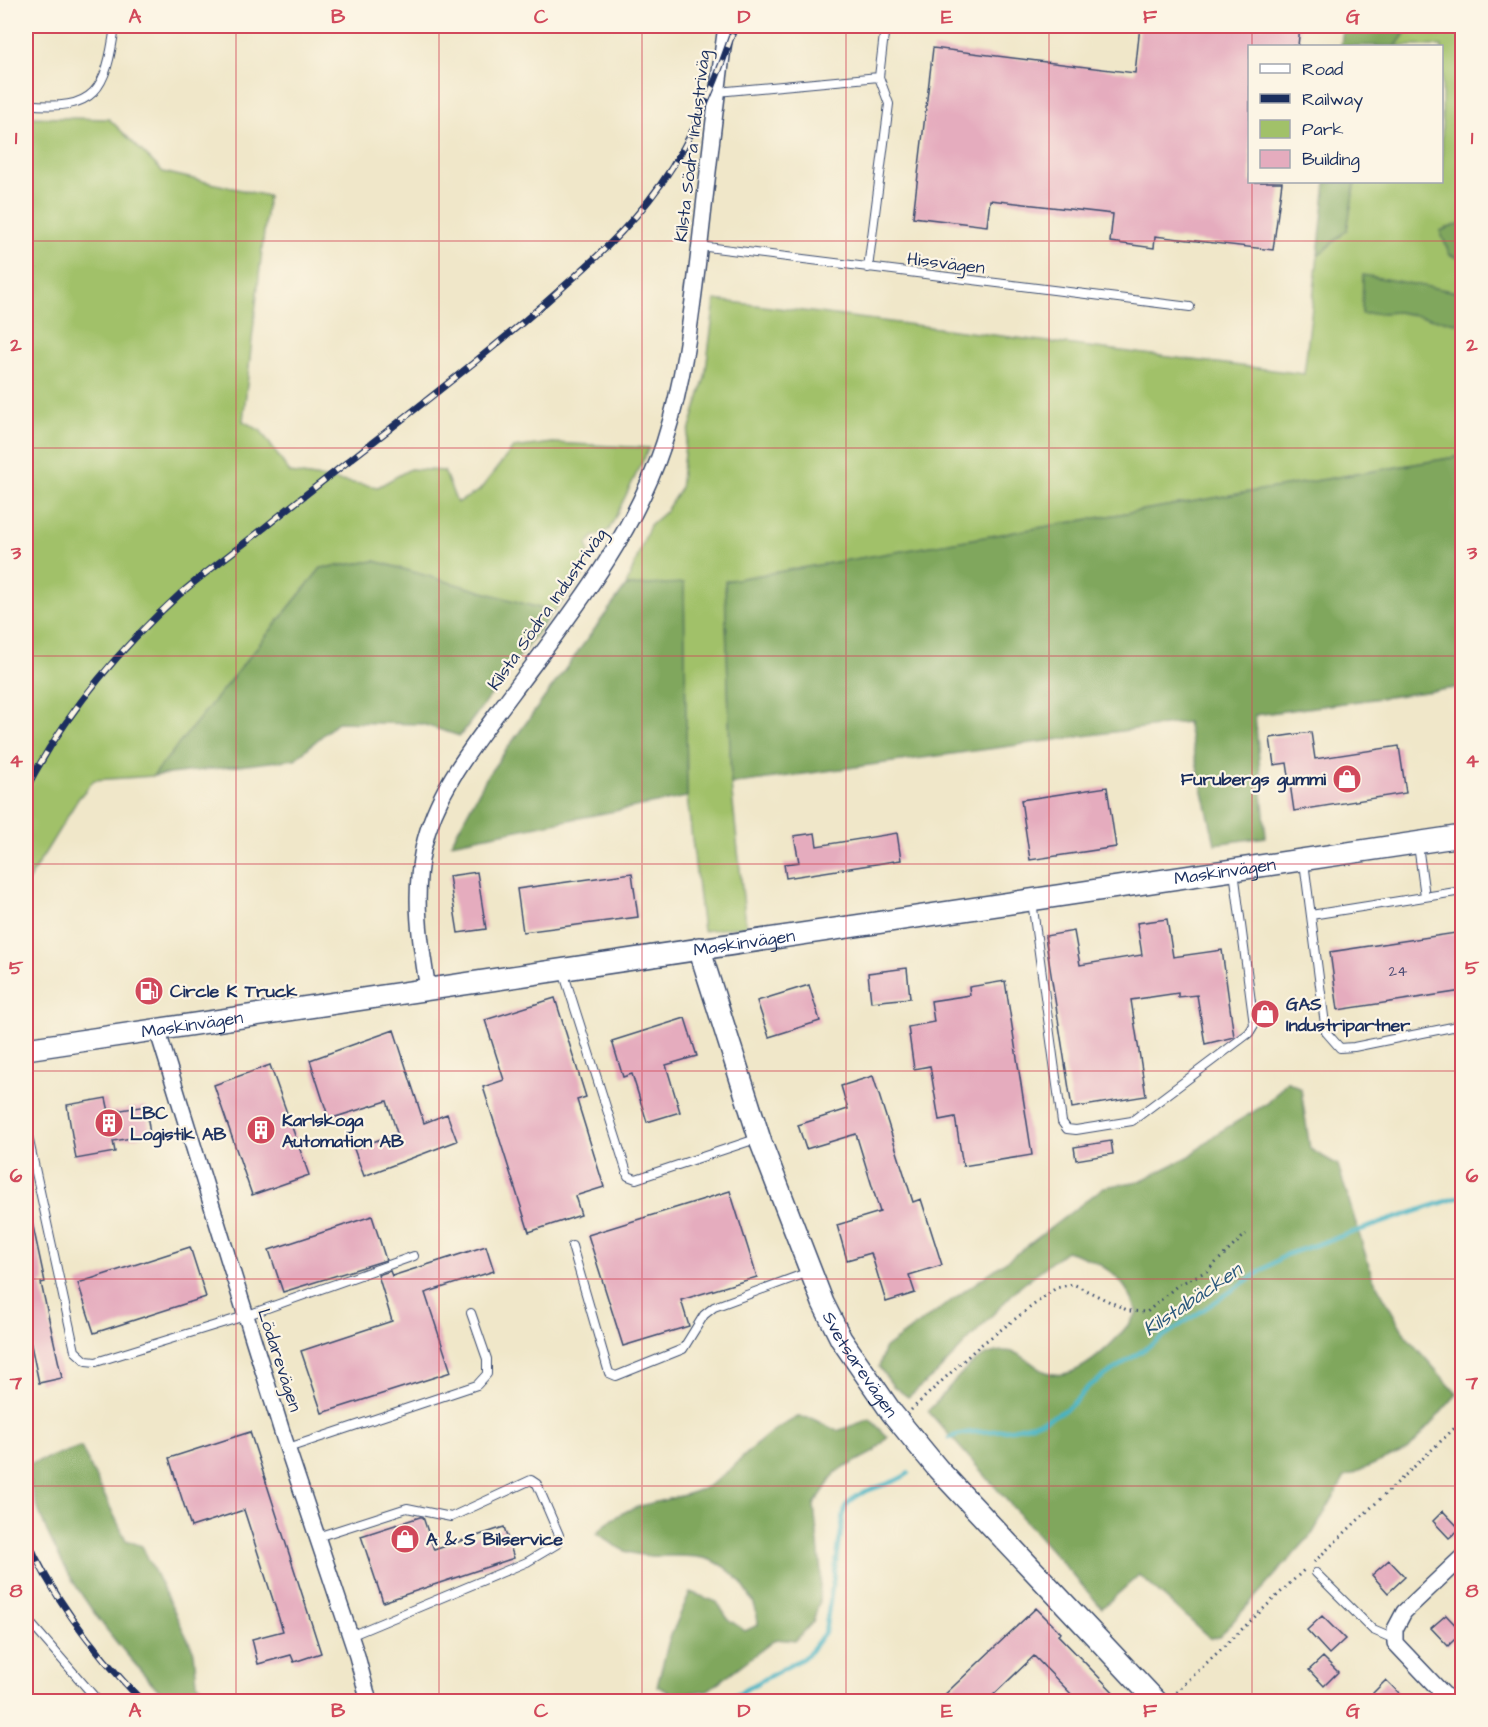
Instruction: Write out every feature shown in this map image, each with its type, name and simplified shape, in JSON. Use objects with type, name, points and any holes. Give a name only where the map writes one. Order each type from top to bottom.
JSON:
[{"type":"street","name":"Kilsta Södra Industriväg","points":[[428,989],[419,936],[418,877],[432,818],[446,787],[470,750],[602,570],[636,512],[663,444],[685,362],[726,26]]},
{"type":"street","name":"Maskinvägen","points":[[26,1049],[1462,836]]},
{"type":"street","name":"Svetsarevägen","points":[[699,948],[759,1138],[810,1272],[841,1339],[898,1422],[938,1469],[1157,1701]]},
{"type":"street","name":"Lödarevägen","points":[[156,1029],[245,1316],[350,1636],[369,1701]]},
{"type":"street","points":[[1451,1701],[1395,1643],[1395,1629],[1404,1612],[1462,1557]]},
{"type":"lane","points":[[26,104],[54,108],[78,103],[93,93],[104,79],[110,62],[116,26]]},
{"type":"lane","points":[[868,268],[889,104],[879,77],[885,26]]},
{"type":"lane","points":[[717,92],[879,77]]},
{"type":"lane","name":"Hissvägen","points":[[699,246],[1190,308]]},
{"type":"lane","points":[[1418,843],[1425,896]]},
{"type":"lane","points":[[1304,860],[1326,1032],[1340,1048],[1462,1026]]},
{"type":"lane","points":[[1032,900],[1062,1122],[1067,1130],[1076,1130],[1132,1121],[1249,1033],[1254,1025],[1234,870]]},
{"type":"lane","points":[[1311,915],[1462,891]]},
{"type":"lane","points":[[563,969],[628,1176],[636,1179],[759,1138]]},
{"type":"lane","points":[[26,1127],[75,1351],[80,1358],[96,1362],[245,1316],[414,1256]]},
{"type":"lane","points":[[572,1246],[609,1373],[616,1376],[683,1349],[704,1315],[714,1306],[810,1272]]},
{"type":"lane","points":[[288,1448],[477,1385],[487,1374],[487,1359],[471,1313]]},
{"type":"lane","points":[[317,1537],[407,1508],[451,1517],[531,1480],[537,1484],[559,1535],[556,1544],[527,1562],[350,1636]]},
{"type":"lane","points":[[1316,1573],[1373,1630],[1395,1640]]},
{"type":"lane","points":[[26,1618],[99,1701]]},
{"type":"path","points":[[898,1422],[978,1347],[1056,1288],[1073,1284],[1129,1311],[1147,1312],[1178,1285],[1207,1271],[1246,1234]]},
{"type":"green space","points":[[1343,26],[1410,26],[1397,45],[1341,45]]},
{"type":"green space","points":[[1410,26],[1462,26],[1462,223],[1440,231],[1450,255],[1462,259],[1462,293],[1364,276],[1362,314],[1398,312],[1462,324],[1462,456],[725,581],[731,784],[746,926],[703,931],[687,797],[684,584],[626,586],[650,525],[666,511],[680,489],[685,445],[705,377],[715,300],[1304,374],[1318,256],[1347,229],[1355,183],[1443,183],[1443,45],[1397,45]]},
{"type":"green space","points":[[26,117],[109,119],[163,172],[268,196],[243,421],[261,431],[290,473],[378,487],[410,469],[444,471],[457,503],[479,491],[513,448],[553,443],[649,448],[609,530],[593,537],[587,544],[588,562],[580,581],[553,612],[375,561],[321,568],[153,776],[94,780],[78,799],[26,884]]},
{"type":"green space","points":[[1326,183],[1355,183],[1347,230],[1318,256]]},
{"type":"green space","points":[[1462,223],[1462,259],[1450,255],[1440,231]]},
{"type":"green space","points":[[1363,275],[1462,293],[1462,324],[1398,312],[1362,314]]},
{"type":"green space","points":[[1462,456],[1462,687],[1255,715],[1266,837],[1215,844],[1187,722],[731,784],[725,581]]},
{"type":"green space","points":[[375,561],[553,612],[460,736],[422,724],[338,722],[295,759],[153,776],[321,568]]},
{"type":"green space","points":[[684,583],[687,797],[451,843],[488,775],[626,586]]},
{"type":"green space","points":[[1287,1081],[1301,1089],[1310,1149],[1338,1165],[1372,1276],[1406,1336],[1457,1394],[1409,1449],[1345,1477],[1313,1533],[1219,1637],[1210,1638],[1139,1575],[1102,1608],[928,1411],[967,1368],[986,1355],[996,1352],[1005,1351],[1018,1354],[1046,1372],[1058,1374],[1071,1372],[1084,1366],[1120,1334],[1137,1313],[1126,1289],[1110,1272],[1101,1265],[1066,1251],[1020,1286],[937,1373],[908,1397],[893,1386],[879,1367],[884,1349],[1023,1249],[1104,1187],[1140,1181],[1190,1156],[1216,1134],[1268,1103]]},
{"type":"green space","points":[[798,1417],[811,1418],[837,1431],[870,1419],[888,1437],[874,1452],[836,1472],[814,1505],[821,1572],[819,1603],[813,1622],[795,1641],[776,1639],[708,1690],[675,1695],[657,1686],[669,1640],[690,1592],[717,1602],[728,1619],[745,1631],[758,1625],[753,1602],[741,1583],[728,1570],[714,1562],[700,1557],[641,1555],[621,1549],[597,1533],[609,1522],[633,1508],[688,1494],[712,1484],[770,1433]]},
{"type":"green space","points":[[81,1447],[126,1540],[142,1546],[194,1652],[197,1683],[215,1701],[169,1701],[109,1633],[59,1556],[35,1500],[26,1465]]},
{"type":"building","points":[[1140,26],[1300,26],[1298,45],[1248,45],[1248,183],[1282,183],[1273,250],[1155,236],[1154,248],[1110,242],[1113,214],[990,200],[987,226],[913,217],[933,48],[1135,73]]},
{"type":"building","name":"Furubergs gummi","points":[[1311,732],[1315,759],[1399,746],[1406,793],[1294,811],[1287,763],[1274,765],[1270,738]]},
{"type":"building","points":[[1107,787],[1116,847],[1030,860],[1021,800]]},
{"type":"building","points":[[815,833],[817,846],[897,833],[901,860],[786,878],[784,864],[799,862],[794,836]]},
{"type":"building","points":[[477,872],[486,929],[458,933],[449,876]]},
{"type":"building","points":[[632,873],[638,917],[523,932],[517,889]]},
{"type":"building","points":[[1167,919],[1173,957],[1222,950],[1234,1037],[1205,1044],[1197,995],[1178,997],[1178,993],[1131,1000],[1146,1096],[1072,1108],[1045,936],[1074,931],[1080,965],[1142,955],[1137,923]]},
{"type":"building","points":[[1462,932],[1462,991],[1338,1010],[1330,952]]},
{"type":"building","points":[[907,968],[910,998],[871,1002],[868,973]]},
{"type":"building","points":[[1005,981],[1032,1155],[963,1166],[955,1117],[939,1120],[930,1066],[914,1069],[908,1027],[934,1022],[931,1001],[970,995],[969,987]]},
{"type":"building","points":[[809,985],[820,1021],[769,1037],[757,1001]]},
{"type":"building","points":[[555,998],[586,1097],[577,1100],[604,1187],[575,1196],[581,1215],[529,1232],[483,1087],[504,1080],[485,1020]]},
{"type":"building","points":[[685,1018],[697,1056],[666,1065],[680,1112],[647,1122],[632,1074],[623,1077],[612,1041]]},
{"type":"building","points":[[394,1030],[424,1123],[447,1114],[457,1141],[364,1176],[354,1149],[397,1133],[387,1101],[329,1119],[310,1060]]},
{"type":"building","name":"Karlskoga Automation AB","points":[[270,1065],[309,1175],[252,1195],[214,1085]]},
{"type":"building","points":[[873,1076],[913,1202],[921,1199],[942,1265],[909,1275],[915,1293],[886,1302],[871,1253],[847,1260],[837,1225],[880,1212],[856,1134],[806,1149],[798,1125],[848,1109],[841,1086]]},
{"type":"building","name":"LBC Logistik AB","points":[[106,1098],[109,1112],[146,1106],[150,1135],[113,1141],[115,1152],[76,1159],[67,1105]]},
{"type":"building","points":[[1111,1141],[1113,1154],[1076,1160],[1074,1147]]},
{"type":"building","points":[[730,1191],[757,1277],[681,1300],[689,1326],[623,1346],[588,1235]]},
{"type":"building","points":[[372,1216],[386,1260],[283,1292],[269,1250]]},
{"type":"building","points":[[31,1217],[45,1282],[41,1283],[62,1378],[39,1383],[26,1321],[26,1218]]},
{"type":"building","points":[[486,1246],[494,1271],[425,1293],[451,1372],[322,1413],[301,1351],[392,1321],[378,1275],[390,1271],[392,1276]]},
{"type":"building","points":[[190,1247],[206,1297],[94,1333],[78,1283]]},
{"type":"building","points":[[250,1432],[321,1653],[294,1662],[291,1655],[258,1664],[252,1639],[283,1631],[244,1510],[191,1527],[169,1458]]},
{"type":"building","points":[[1443,1511],[1460,1529],[1449,1538],[1433,1521]]},
{"type":"building","points":[[423,1517],[434,1550],[504,1527],[514,1558],[383,1602],[361,1536]]},
{"type":"building","points":[[1389,1560],[1405,1577],[1388,1593],[1372,1575]]},
{"type":"building","points":[[1036,1608],[1061,1633],[1058,1635],[1122,1701],[1078,1701],[1034,1656],[987,1701],[938,1701]]},
{"type":"building","points":[[1446,1615],[1462,1632],[1448,1646],[1431,1628]]},
{"type":"building","points":[[1322,1616],[1345,1639],[1329,1654],[1307,1630]]},
{"type":"building","points":[[1323,1657],[1338,1672],[1324,1686],[1309,1670]]},
{"type":"building","points":[[1386,1680],[1407,1701],[1379,1701],[1372,1694]]},
{"type":"waterway","name":"Kilstabäcken","points":[[949,1438],[966,1433],[1013,1429],[1052,1417],[1069,1407],[1088,1387],[1285,1255],[1462,1196]]},
{"type":"waterway","name":"Kilstabäcken","points":[[722,1702],[807,1656],[825,1632],[845,1507],[859,1495],[909,1473]]},
{"type":"railway","points":[[26,789],[41,761],[94,684],[157,615],[201,577],[522,323],[630,222],[661,184],[684,147],[712,88],[735,26]]},
{"type":"railway","points":[[26,1536],[48,1581],[76,1624],[143,1702]]},
{"type":"place","name":"Furubergs gummi","points":[[1347,779]]},
{"type":"place","name":"Circle K Truck","points":[[149,991]]},
{"type":"place","name":"GAS Industripartner","points":[[1265,1014]]},
{"type":"place","name":"LBC Logistik AB","points":[[109,1123]]},
{"type":"place","name":"Karlskoga Automation AB","points":[[261,1130]]},
{"type":"place","name":"A & S Bilservice","points":[[405,1539]]}]
